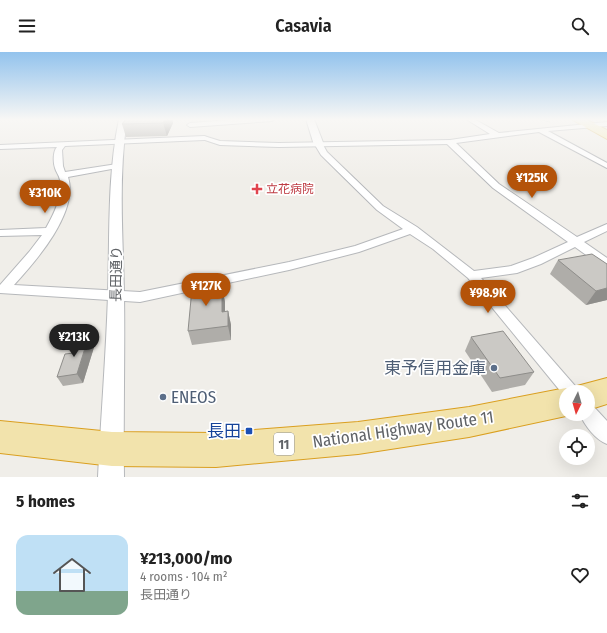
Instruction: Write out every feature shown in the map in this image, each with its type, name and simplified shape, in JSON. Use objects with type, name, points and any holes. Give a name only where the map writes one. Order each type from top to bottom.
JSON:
[{"type":"highway","points":[[595,394],[607,391]]},
{"type":"highway","name":"National Highway Route 11","points":[[0,437],[112,463],[216,450],[358,438],[469,422],[559,403]]},
{"type":"street","points":[[0,146],[180,139]]},
{"type":"street","points":[[207,139],[220,143],[319,146],[450,142],[475,139]]},
{"type":"street","points":[[317,139],[324,154],[380,208],[437,246],[472,275],[564,385]]},
{"type":"street","points":[[558,139],[607,166]]},
{"type":"street","name":"長田通り","points":[[112,463],[118,141]]},
{"type":"street","points":[[450,142],[496,186],[607,264]]},
{"type":"street","points":[[2,289],[31,258],[49,231],[60,210],[65,187],[64,175],[59,170],[58,150],[64,143]]},
{"type":"street","points":[[64,175],[117,166]]},
{"type":"street","points":[[472,275],[513,270],[537,261],[569,246],[575,241],[607,228]]},
{"type":"street","points":[[2,289],[140,297],[289,266],[359,249],[413,229]]},
{"type":"street","points":[[0,233],[49,231]]},
{"type":"street","points":[[595,421],[607,435]]},
{"type":"building","points":[[592,254],[607,264],[607,288],[596,291],[558,260]]},
{"type":"building","points":[[204,277],[204,286],[217,285],[222,288],[222,312],[228,311],[228,326],[188,331],[193,278]]},
{"type":"building","points":[[503,331],[534,372],[500,378],[471,337]]},
{"type":"building","points":[[81,332],[89,335],[77,374],[57,377],[65,354],[74,353]]},
{"type":"place","name":"立花病院","points":[[257,189]]},
{"type":"place","name":"東予信用金庫","points":[[494,368]]},
{"type":"place","name":"ENEOS","points":[[163,397]]},
{"type":"place","name":"長田","points":[[249,431]]}]
